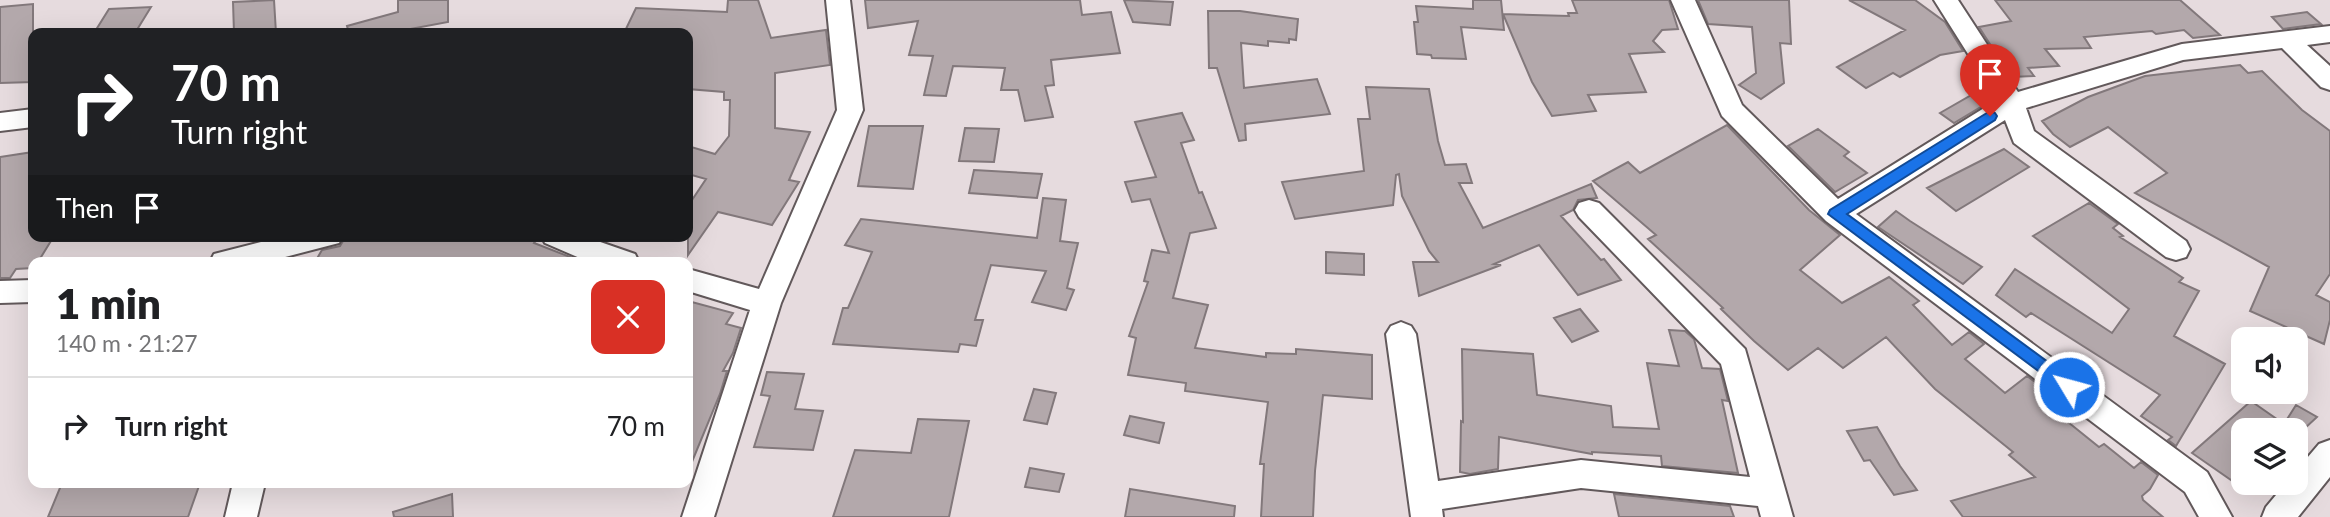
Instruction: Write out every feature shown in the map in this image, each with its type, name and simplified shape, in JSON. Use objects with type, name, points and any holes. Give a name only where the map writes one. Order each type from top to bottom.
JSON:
[{"type":"street","points":[[698,517],[767,303],[850,110],[838,0]]},
{"type":"street","points":[[1683,0],[1731,110],[1836,214],[2196,482],[2216,517]]},
{"type":"street","points":[[1946,0],[2012,103],[2022,136],[2176,250]]},
{"type":"street","points":[[1836,214],[2012,103],[2182,52],[2286,37],[2330,34]]},
{"type":"street","points":[[2286,37],[2330,81]]},
{"type":"street","points":[[0,122],[28,119]]},
{"type":"street","points":[[1401,334],[1425,507],[1581,474],[1774,505],[1734,358],[1589,210]]},
{"type":"street","points":[[250,257],[311,242]]},
{"type":"street","points":[[569,242],[606,257]]},
{"type":"street","points":[[693,281],[767,303]]},
{"type":"street","points":[[0,292],[28,291]]},
{"type":"street","points":[[2278,517],[2330,454]]},
{"type":"street","points":[[241,517],[247,488]]},
{"type":"building","points":[[274,0],[276,28],[234,28],[233,2]]},
{"type":"building","points":[[398,0],[448,0],[448,22],[416,28],[348,28],[347,26],[398,12]]},
{"type":"building","points":[[728,0],[758,0],[771,38],[826,30],[830,65],[775,73],[775,128],[810,132],[789,180],[799,182],[772,225],[718,212],[688,255],[688,242],[693,242],[693,198],[706,179],[693,175],[693,147],[715,154],[729,136],[730,100],[724,100],[724,92],[693,89],[693,28],[626,28],[636,8],[727,12]]},
{"type":"building","points":[[865,0],[1080,0],[1082,15],[1111,12],[1120,53],[1051,60],[1054,85],[1045,86],[1053,117],[1025,121],[1018,90],[1001,90],[1005,68],[953,66],[946,96],[924,95],[933,56],[909,55],[918,21],[868,28]]},
{"type":"building","points":[[1124,0],[1173,2],[1170,25],[1133,22]]},
{"type":"building","points":[[1473,0],[1501,0],[1504,30],[1461,27],[1466,59],[1432,58],[1431,55],[1417,54],[1414,22],[1418,22],[1416,6],[1473,9]]},
{"type":"building","points":[[1572,0],[1669,0],[1678,29],[1662,30],[1653,41],[1664,52],[1629,54],[1646,92],[1588,95],[1596,111],[1552,116],[1532,82],[1503,14],[1569,16],[1568,13],[1577,13]]},
{"type":"building","points":[[1698,0],[1789,0],[1791,44],[1780,43],[1784,83],[1761,99],[1739,85],[1756,73],[1752,27],[1708,24]]},
{"type":"building","points":[[1849,0],[1915,0],[1945,22],[1963,51],[1940,55],[1900,77],[1893,73],[1866,88],[1837,67],[1905,30]]},
{"type":"building","points":[[1995,0],[2180,0],[2220,35],[2193,38],[2184,30],[2084,37],[2091,48],[2045,49],[2059,66],[2028,68],[2034,76],[2011,77],[1979,27],[2011,21]]},
{"type":"building","points":[[33,4],[33,28],[28,28],[28,82],[0,83],[0,7]]},
{"type":"building","points":[[151,7],[138,28],[97,28],[109,9]]},
{"type":"building","points":[[1208,11],[1240,11],[1298,19],[1296,40],[1289,39],[1289,43],[1268,41],[1268,46],[1241,43],[1244,88],[1317,79],[1330,114],[1245,124],[1246,140],[1239,141],[1217,68],[1209,68]]},
{"type":"building","points":[[2307,12],[2321,24],[2283,29],[2272,17]]},
{"type":"building","points":[[2240,65],[2248,73],[2262,71],[2302,110],[2330,131],[2330,274],[2316,295],[2330,302],[2330,320],[2324,344],[2308,337],[2308,327],[2286,327],[2250,311],[2269,267],[2135,193],[2167,173],[2108,127],[2070,147],[2042,121],[2088,97],[2145,76]]},
{"type":"building","points":[[1366,87],[1429,89],[1445,165],[1466,164],[1472,183],[1459,183],[1483,228],[1591,184],[1597,198],[1578,200],[1573,210],[1561,216],[1621,280],[1578,295],[1539,245],[1494,264],[1501,265],[1419,296],[1413,262],[1438,262],[1429,251],[1402,196],[1399,174],[1396,175],[1393,205],[1295,219],[1282,182],[1364,171],[1358,119],[1370,119]]},
{"type":"building","points":[[1975,93],[1989,102],[1954,123],[1940,113]]},
{"type":"building","points":[[1182,113],[1194,140],[1181,143],[1199,193],[1202,192],[1216,228],[1190,233],[1173,298],[1208,305],[1195,348],[1266,357],[1266,353],[1296,354],[1296,349],[1372,355],[1372,399],[1323,395],[1313,517],[1261,517],[1264,464],[1260,464],[1268,402],[1185,391],[1186,383],[1128,375],[1136,338],[1129,336],[1148,282],[1144,281],[1152,250],[1169,253],[1150,199],[1132,202],[1125,182],[1156,177],[1135,122]]},
{"type":"building","points":[[1727,125],[1809,210],[1840,235],[1800,270],[1842,303],[1889,277],[1919,301],[1913,305],[1952,345],[1969,332],[1984,344],[1965,359],[2005,393],[2027,376],[2062,402],[2053,410],[2099,447],[2104,444],[2134,468],[2141,462],[2158,475],[2150,489],[2142,496],[2143,500],[2163,517],[1963,517],[1951,501],[2035,477],[2009,455],[2013,452],[1935,389],[1886,337],[1843,368],[1818,348],[1788,370],[1648,239],[1656,235],[1593,181],[1628,162],[1640,173]]},
{"type":"building","points":[[869,126],[923,126],[913,189],[858,186]]},
{"type":"building","points":[[965,128],[999,129],[994,162],[959,161]]},
{"type":"building","points":[[1818,129],[1849,152],[1844,156],[1867,173],[1835,192],[1788,146]]},
{"type":"building","points":[[2004,149],[2029,167],[1956,211],[1927,188]]},
{"type":"building","points":[[28,153],[28,242],[50,242],[41,257],[28,257],[28,268],[16,269],[10,278],[0,278],[0,157]]},
{"type":"building","points":[[974,170],[1042,174],[1037,198],[969,193]]},
{"type":"building","points":[[1043,198],[1066,200],[1060,241],[1078,243],[1067,288],[1074,290],[1066,310],[1032,302],[1046,271],[991,265],[975,320],[983,320],[976,346],[960,344],[958,352],[833,344],[843,308],[848,308],[872,252],[845,245],[861,219],[1037,238]]},
{"type":"building","points":[[2089,203],[2118,224],[2113,228],[2123,236],[2120,237],[2183,278],[2179,282],[2199,291],[2174,336],[2225,364],[2176,446],[2168,440],[2172,437],[2141,416],[2160,395],[2031,313],[2026,317],[1996,295],[2015,269],[2112,333],[2129,309],[2033,236]]},
{"type":"building","points":[[1896,211],[1982,267],[1963,284],[1878,227]]},
{"type":"building","points":[[342,242],[535,242],[570,257],[318,257],[322,250],[340,246]]},
{"type":"building","points":[[1326,252],[1364,254],[1364,275],[1326,273]]},
{"type":"building","points":[[693,302],[733,313],[726,324],[741,328],[733,353],[723,371],[727,371],[693,459]]},
{"type":"building","points":[[1580,309],[1598,331],[1572,342],[1554,318]]},
{"type":"building","points":[[1669,330],[1685,331],[1694,339],[1702,368],[1720,369],[1728,401],[1722,400],[1738,473],[1662,466],[1661,456],[1592,454],[1499,437],[1498,469],[1470,474],[1460,472],[1461,421],[1463,422],[1462,349],[1533,354],[1537,395],[1611,406],[1613,427],[1659,429],[1647,363],[1679,366]]},
{"type":"building","points":[[767,372],[804,374],[795,409],[823,411],[813,450],[754,447],[770,396],[761,395]]},
{"type":"building","points":[[1034,389],[1056,393],[1047,424],[1024,420]]},
{"type":"building","points":[[2248,404],[2255,404],[2275,418],[2232,418]]},
{"type":"building","points":[[2296,405],[2317,417],[2308,425],[2308,418],[2288,418]]},
{"type":"building","points":[[1130,416],[1164,423],[1159,443],[1124,435]]},
{"type":"building","points":[[918,419],[969,421],[949,517],[833,517],[855,450],[911,453]]},
{"type":"building","points":[[2231,419],[2231,480],[2192,453]]},
{"type":"building","points":[[1877,427],[1917,490],[1894,495],[1870,460],[1864,461],[1847,431]]},
{"type":"building","points":[[1030,468],[1064,474],[1059,492],[1025,487]]},
{"type":"building","points":[[60,488],[198,488],[188,517],[48,517]]},
{"type":"building","points":[[1130,489],[1235,506],[1234,517],[1125,517]]},
{"type":"building","points":[[452,494],[453,517],[394,517],[393,512]]},
{"type":"building","points":[[1614,494],[1730,506],[1734,517],[1619,517]]},
{"type":"route","points":[[1990,116],[1836,214],[2069,387]]}]
